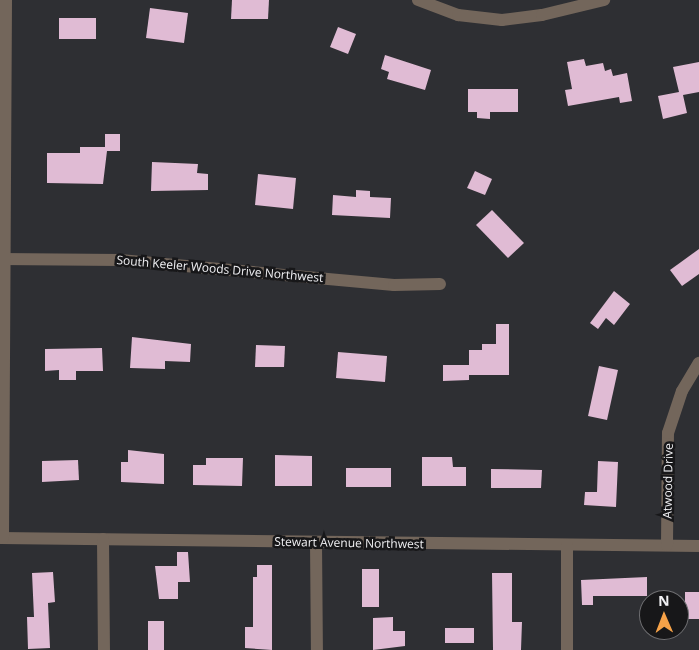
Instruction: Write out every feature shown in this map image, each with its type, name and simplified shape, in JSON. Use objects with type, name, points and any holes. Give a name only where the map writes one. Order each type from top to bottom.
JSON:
[{"type":"street","points":[[1,538],[2,259],[6,0]]},
{"type":"street","points":[[418,0],[458,15],[502,20],[542,15],[604,0]]},
{"type":"street","name":"South Keeler Woods Drive Northwest","points":[[2,259],[120,260],[394,285],[440,284]]},
{"type":"street","name":"Atwood Drive","points":[[667,545],[668,433],[682,391],[699,363]]},
{"type":"street","name":"Stewart Avenue Northwest","points":[[1,538],[699,546]]},
{"type":"street","points":[[103,540],[104,650]]},
{"type":"street","points":[[316,543],[317,650]]},
{"type":"street","points":[[567,544],[567,650]]},
{"type":"building","points":[[232,0],[269,0],[268,19],[231,19]]},
{"type":"building","points":[[150,8],[188,13],[184,43],[146,38]]},
{"type":"building","points":[[59,18],[96,18],[96,39],[59,39]]},
{"type":"building","points":[[338,27],[356,34],[348,54],[330,47]]},
{"type":"building","points":[[385,55],[431,70],[425,90],[387,79],[389,72],[381,69]]},
{"type":"building","points":[[584,59],[586,66],[603,63],[605,71],[611,69],[613,76],[627,73],[632,101],[620,103],[619,97],[568,106],[565,90],[572,89],[567,62]]},
{"type":"building","points":[[699,62],[699,92],[683,95],[687,113],[663,119],[658,96],[679,92],[673,67]]},
{"type":"building","points":[[468,89],[518,89],[518,112],[490,112],[490,119],[477,118],[477,112],[468,112]]},
{"type":"building","points":[[105,134],[120,134],[120,151],[107,151],[103,184],[47,183],[47,153],[80,153],[80,147],[105,147]]},
{"type":"building","points":[[152,162],[198,164],[197,173],[208,174],[208,190],[151,191]]},
{"type":"building","points":[[475,171],[492,179],[485,195],[467,188]]},
{"type":"building","points":[[258,174],[296,178],[293,209],[255,205]]},
{"type":"building","points":[[356,190],[370,191],[370,197],[391,198],[390,218],[332,215],[333,195],[356,197]]},
{"type":"building","points":[[492,210],[524,243],[508,258],[476,225]]},
{"type":"building","points":[[699,249],[699,274],[682,286],[670,270]]},
{"type":"building","points":[[614,291],[630,304],[614,325],[606,318],[598,329],[590,323]]},
{"type":"building","points":[[496,324],[509,324],[509,375],[469,375],[469,380],[443,381],[443,365],[469,365],[469,350],[482,350],[482,344],[496,344]]},
{"type":"building","points":[[132,337],[191,344],[190,362],[165,361],[165,369],[130,368]]},
{"type":"building","points":[[256,345],[285,346],[284,367],[255,367]]},
{"type":"building","points":[[102,348],[103,371],[76,371],[76,380],[59,380],[59,370],[45,371],[45,349]]},
{"type":"building","points":[[338,352],[387,356],[385,382],[336,378]]},
{"type":"building","points":[[599,366],[618,370],[607,420],[588,416]]},
{"type":"building","points":[[128,450],[164,454],[164,484],[121,482],[121,462],[128,462]]},
{"type":"building","points":[[275,455],[312,456],[312,486],[275,486]]},
{"type":"building","points":[[422,457],[452,457],[453,467],[466,467],[466,486],[422,486]]},
{"type":"building","points":[[206,458],[243,458],[242,486],[193,485],[193,465],[206,465]]},
{"type":"building","points":[[78,460],[79,480],[42,482],[42,461]]},
{"type":"building","points":[[598,461],[618,462],[616,507],[584,505],[585,492],[597,492]]},
{"type":"building","points":[[346,468],[391,468],[391,487],[346,487]]},
{"type":"building","points":[[491,469],[542,470],[541,488],[491,488]]},
{"type":"building","points":[[177,552],[188,552],[190,582],[178,582],[178,599],[159,599],[155,566],[177,566]]},
{"type":"building","points":[[257,565],[272,565],[272,650],[245,648],[245,627],[253,627],[253,577],[257,577]]},
{"type":"building","points":[[362,569],[379,569],[379,607],[362,607]]},
{"type":"building","points":[[53,572],[55,602],[48,603],[50,648],[28,649],[27,617],[34,617],[32,573]]},
{"type":"building","points":[[492,573],[512,573],[512,622],[522,622],[521,650],[493,650]]},
{"type":"building","points":[[647,577],[647,590],[639,590],[639,596],[593,596],[593,605],[582,605],[581,580]]},
{"type":"building","points":[[689,592],[699,592],[699,619],[689,619]]},
{"type":"building","points":[[393,617],[393,631],[405,631],[405,646],[373,650],[373,618]]},
{"type":"building","points":[[148,621],[164,621],[164,650],[148,650]]},
{"type":"building","points":[[445,628],[474,628],[474,643],[445,643]]}]
